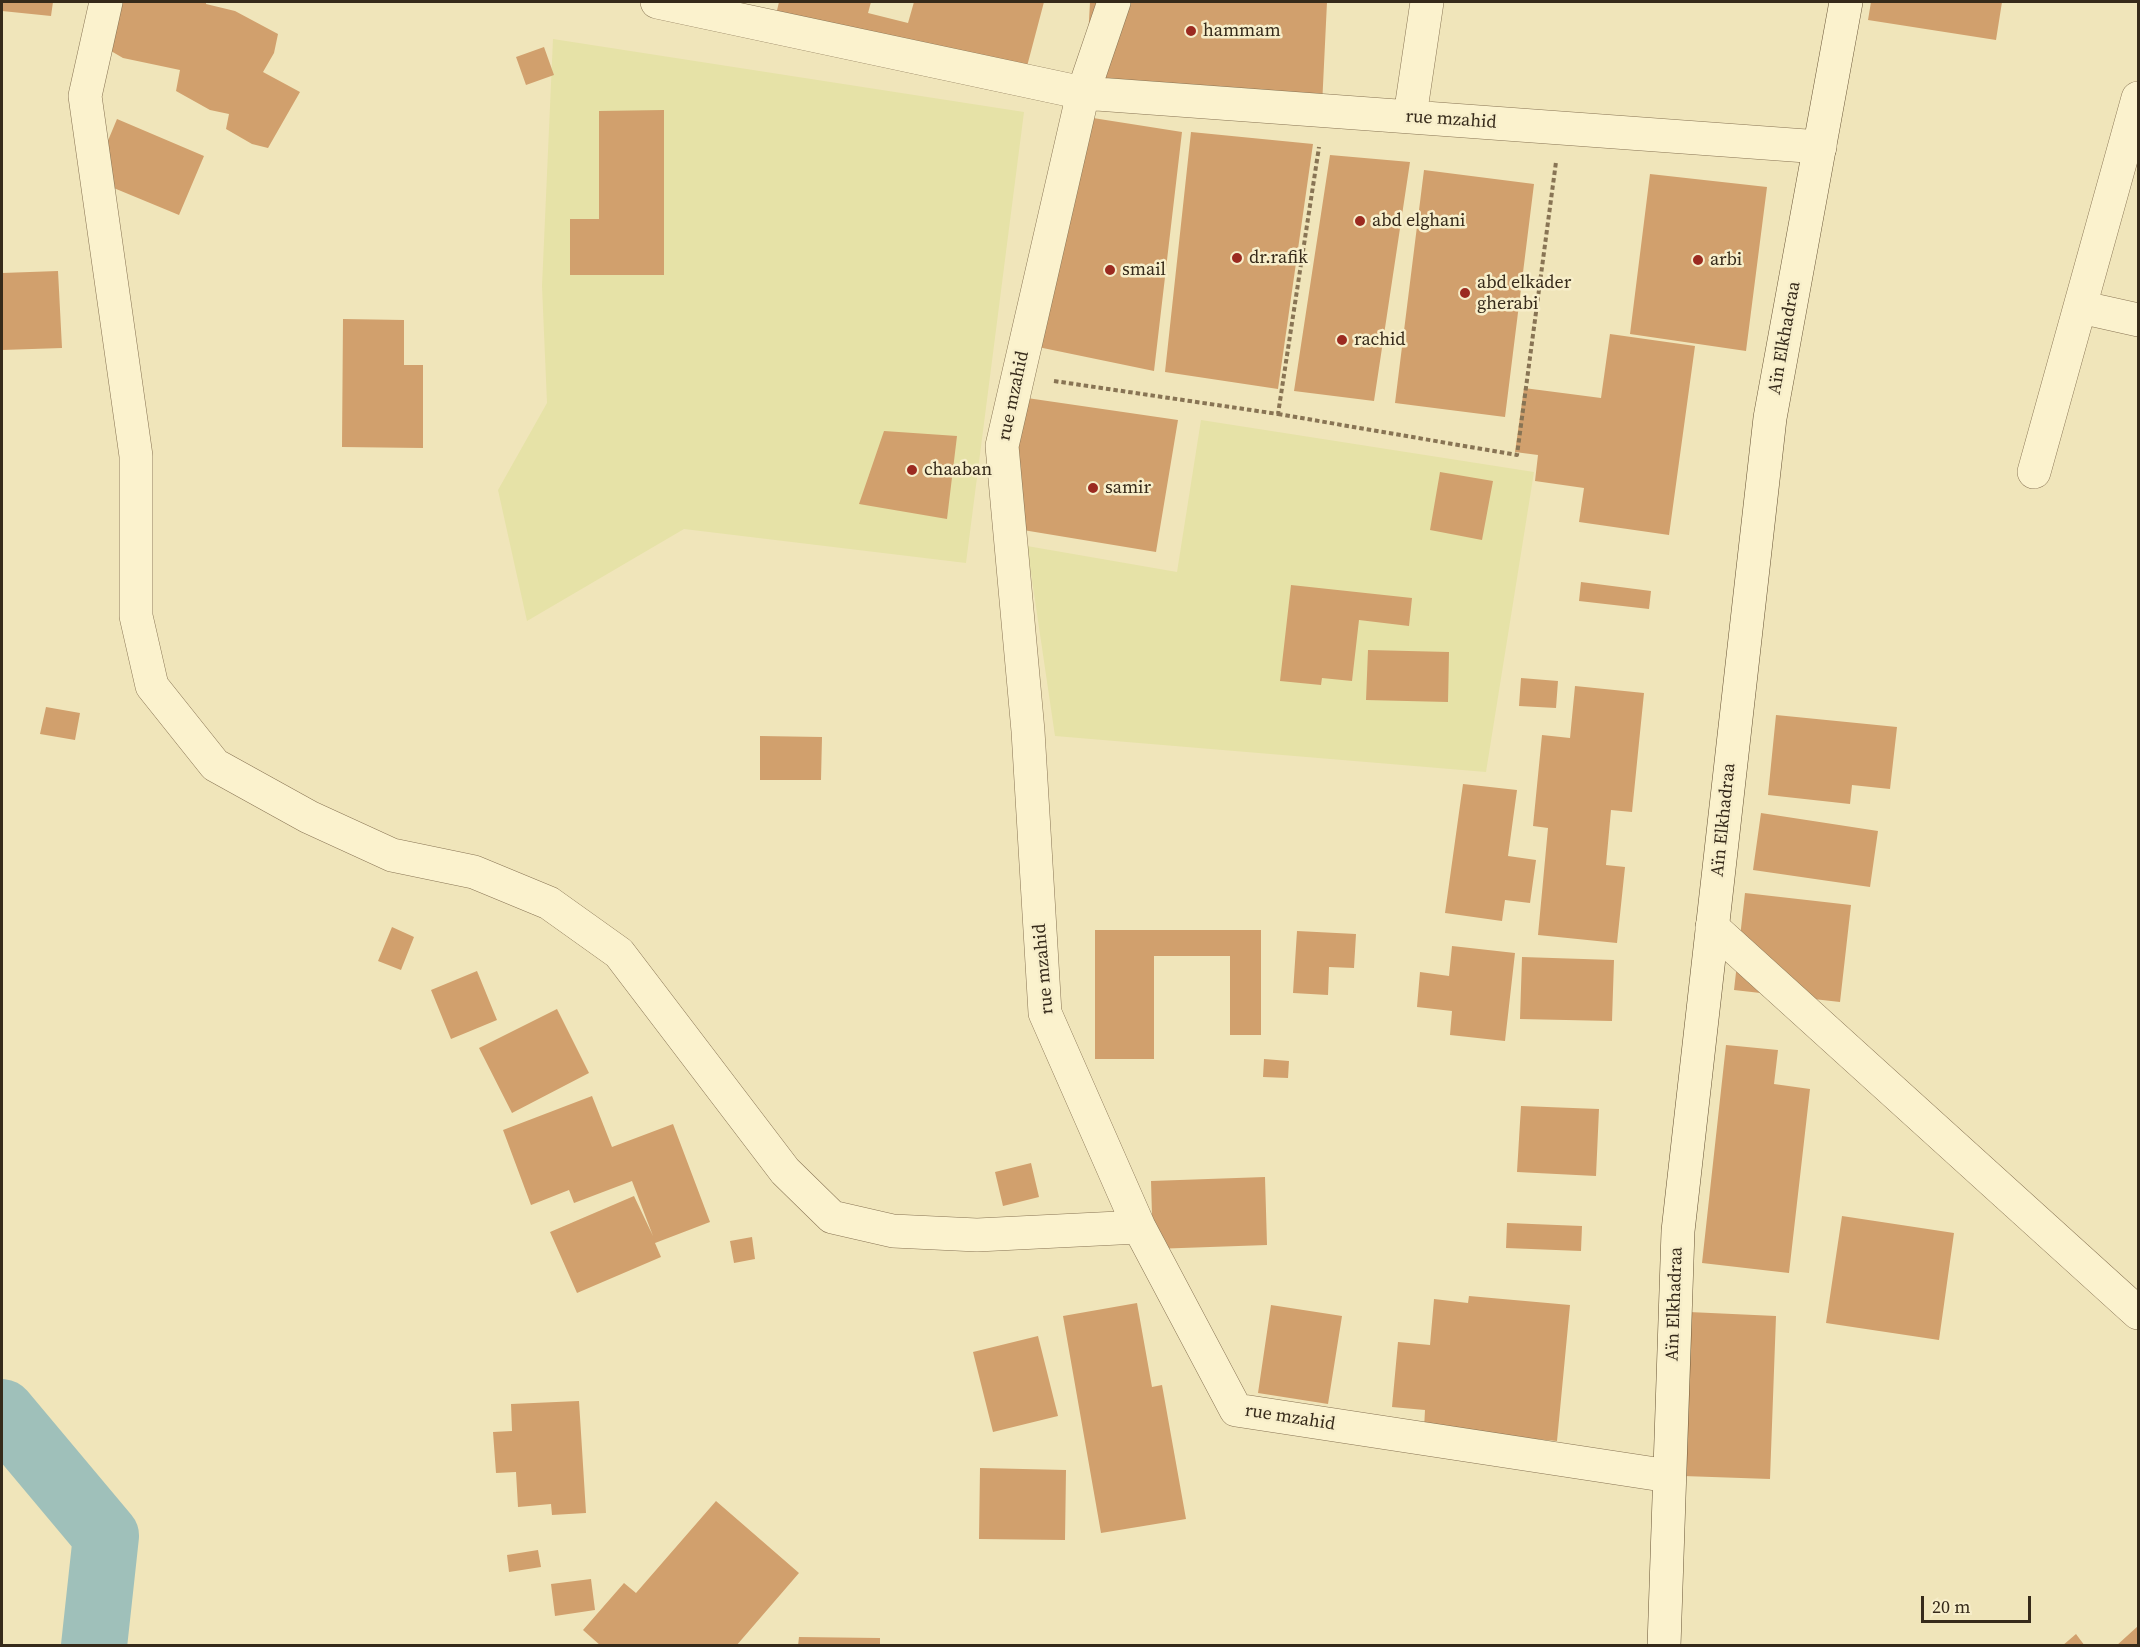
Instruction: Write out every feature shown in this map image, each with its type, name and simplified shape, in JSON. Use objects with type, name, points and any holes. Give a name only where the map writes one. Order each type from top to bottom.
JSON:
[{"type":"street","points":[[106,2],[85,96],[136,456],[136,616],[152,686],[215,765],[309,817],[392,855],[474,872],[549,903],[619,953],[785,1171],[832,1217],[893,1231],[977,1235],[1139,1227]]},
{"type":"street","name":"rue mzahid","points":[[657,2],[1083,93],[1820,147]]},
{"type":"street","name":"rue mzahid","points":[[1114,2],[1083,93],[1002,446],[1028,731],[1045,1013],[1139,1227],[1236,1410],[1670,1476]]},
{"type":"street","points":[[1410,116],[1427,2]]},
{"type":"street","name":"Aïn Elkhadraa","points":[[1664,1646],[1678,1231],[1770,418],[1846,2]]},
{"type":"street","points":[[2034,472],[2139,98]]},
{"type":"street","points":[[2080,307],[2139,320]]},
{"type":"street","points":[[1712,927],[2139,1313]]},
{"type":"path","points":[[1278,414],[1325,110]]},
{"type":"path","points":[[1018,376],[1278,414],[1517,455],[1560,128]]},
{"type":"shaded area","points":[[553,39],[1024,112],[966,563],[684,529],[527,621],[498,490],[547,403],[542,286]]},
{"type":"shaded area","points":[[1201,420],[1534,472],[1486,772],[1055,736],[1027,546],[1177,572]]},
{"type":"building","points":[[2,2],[53,2],[51,16],[2,11]]},
{"type":"building","points":[[100,2],[206,2],[206,4],[235,11],[278,34],[274,53],[263,72],[300,92],[268,148],[252,144],[226,129],[229,114],[210,110],[176,91],[180,70],[123,58],[99,44]]},
{"type":"building","points":[[779,2],[871,2],[868,13],[908,23],[914,2],[1044,2],[1021,89],[774,23]]},
{"type":"building","points":[[1090,2],[1327,2],[1322,106],[1085,93]]},
{"type":"building","points":[[1871,2],[2002,2],[1996,40],[1868,20]]},
{"type":"building","points":[[544,47],[554,75],[526,85],[516,57]]},
{"type":"building","points":[[664,110],[664,275],[570,275],[570,219],[599,219],[599,111]]},
{"type":"building","name":"smail","points":[[1093,118],[1182,132],[1154,371],[1038,347]]},
{"type":"building","points":[[117,119],[204,156],[179,215],[92,179]]},
{"type":"building","name":"dr.rafik","points":[[1191,132],[1313,144],[1278,389],[1165,372]]},
{"type":"building","points":[[1330,155],[1410,162],[1374,401],[1294,391]]},
{"type":"building","name":"abd elkader gherabi","points":[[1424,170],[1534,184],[1505,417],[1395,403]]},
{"type":"building","name":"arbi","points":[[1650,174],[1767,187],[1746,351],[1630,334]]},
{"type":"building","points":[[58,271],[62,348],[2,350],[2,273]]},
{"type":"building","points":[[343,319],[404,320],[404,365],[423,365],[423,448],[342,447]]},
{"type":"building","points":[[1610,334],[1695,346],[1669,535],[1579,522],[1584,488],[1535,481],[1538,455],[1515,452],[1524,388],[1601,398]]},
{"type":"building","name":"samir","points":[[1027,398],[1178,420],[1156,552],[1023,530],[1015,447]]},
{"type":"building","name":"chaaban","points":[[884,431],[957,436],[947,519],[859,504]]},
{"type":"building","points":[[1440,472],[1493,481],[1482,540],[1430,530]]},
{"type":"building","points":[[1581,582],[1651,591],[1649,609],[1579,601]]},
{"type":"building","points":[[1291,585],[1412,598],[1409,626],[1359,620],[1352,681],[1322,678],[1321,685],[1280,681]]},
{"type":"building","points":[[1368,650],[1449,652],[1448,702],[1366,700]]},
{"type":"building","points":[[1521,678],[1558,681],[1556,708],[1519,706]]},
{"type":"building","points":[[1575,686],[1644,693],[1632,812],[1611,810],[1606,865],[1625,867],[1617,943],[1538,935],[1548,828],[1533,826],[1542,735],[1570,738]]},
{"type":"building","points":[[46,707],[80,713],[75,740],[40,734]]},
{"type":"building","points":[[1776,715],[1897,727],[1890,789],[1852,785],[1850,804],[1768,795]]},
{"type":"building","points":[[760,736],[822,737],[821,780],[760,780]]},
{"type":"building","points":[[1463,784],[1517,790],[1508,856],[1536,860],[1530,903],[1505,900],[1502,921],[1445,913]]},
{"type":"building","points":[[1761,813],[1878,831],[1870,887],[1753,870]]},
{"type":"building","points":[[1745,893],[1851,905],[1840,1002],[1734,990]]},
{"type":"building","points":[[392,927],[414,937],[401,970],[378,961]]},
{"type":"building","points":[[1095,930],[1261,930],[1261,1035],[1230,1035],[1230,956],[1154,956],[1154,1059],[1095,1059]]},
{"type":"building","points":[[1297,931],[1356,934],[1354,968],[1329,967],[1328,995],[1293,993]]},
{"type":"building","points":[[1452,946],[1515,953],[1505,1041],[1450,1035],[1452,1011],[1417,1007],[1420,972],[1449,976]]},
{"type":"building","points":[[1522,957],[1614,960],[1612,1021],[1520,1019]]},
{"type":"building","points":[[477,971],[497,1020],[451,1039],[431,990]]},
{"type":"building","points":[[557,1009],[589,1073],[512,1113],[479,1048]]},
{"type":"building","points":[[1726,1045],[1778,1050],[1774,1084],[1810,1089],[1789,1273],[1702,1263]]},
{"type":"building","points":[[1264,1059],[1289,1061],[1288,1078],[1263,1077]]},
{"type":"building","points":[[592,1096],[612,1147],[673,1124],[710,1222],[655,1243],[661,1257],[577,1293],[550,1232],[634,1196],[653,1236],[632,1181],[574,1203],[569,1190],[531,1205],[503,1130]]},
{"type":"building","points":[[1521,1106],[1599,1109],[1596,1176],[1517,1172]]},
{"type":"building","points":[[1031,1163],[1039,1197],[1003,1206],[995,1172]]},
{"type":"building","points":[[1265,1177],[1267,1245],[1153,1249],[1151,1181]]},
{"type":"building","points":[[1842,1216],[1954,1233],[1939,1340],[1826,1323]]},
{"type":"building","points":[[1507,1223],[1582,1226],[1581,1251],[1506,1248]]},
{"type":"building","points":[[752,1237],[755,1259],[734,1263],[730,1241]]},
{"type":"building","points":[[1469,1296],[1570,1305],[1557,1441],[1424,1429],[1425,1410],[1392,1407],[1398,1342],[1430,1345],[1434,1299],[1468,1303]]},
{"type":"building","points":[[1137,1303],[1152,1387],[1162,1385],[1186,1519],[1101,1533],[1063,1316]]},
{"type":"building","points":[[1271,1305],[1342,1316],[1328,1404],[1258,1393]]},
{"type":"building","points":[[1689,1312],[1776,1316],[1770,1479],[1683,1476]]},
{"type":"building","points":[[1038,1336],[1058,1416],[993,1432],[973,1352]]},
{"type":"building","points":[[579,1401],[586,1513],[552,1515],[551,1504],[518,1507],[516,1472],[496,1473],[493,1432],[512,1431],[511,1404]]},
{"type":"building","points":[[980,1468],[1066,1470],[1065,1540],[979,1539]]},
{"type":"building","points":[[716,1501],[799,1573],[736,1646],[601,1646],[583,1630],[624,1583],[636,1593]]},
{"type":"building","points":[[538,1550],[541,1567],[509,1572],[507,1555]]},
{"type":"building","points":[[591,1579],[595,1610],[555,1616],[551,1584]]},
{"type":"building","points":[[2138,1626],[2138,1646],[2116,1646]]},
{"type":"building","points":[[2076,1634],[2085,1646],[2062,1646]]},
{"type":"building","points":[[799,1637],[880,1638],[880,1646],[798,1646]]},
{"type":"waterway","points":[[2,1412],[106,1536],[94,1646]]},
{"type":"place","name":"hammam","points":[[1191,31]]},
{"type":"place","name":"abd elghani","points":[[1360,221]]},
{"type":"place","name":"dr.rafik","points":[[1237,258]]},
{"type":"place","name":"arbi","points":[[1698,260]]},
{"type":"place","name":"smail","points":[[1110,270]]},
{"type":"place","name":"abd elkader gherabi","points":[[1465,293]]},
{"type":"place","name":"rachid","points":[[1342,340]]},
{"type":"place","name":"chaaban","points":[[912,470]]},
{"type":"place","name":"samir","points":[[1093,488]]}]
